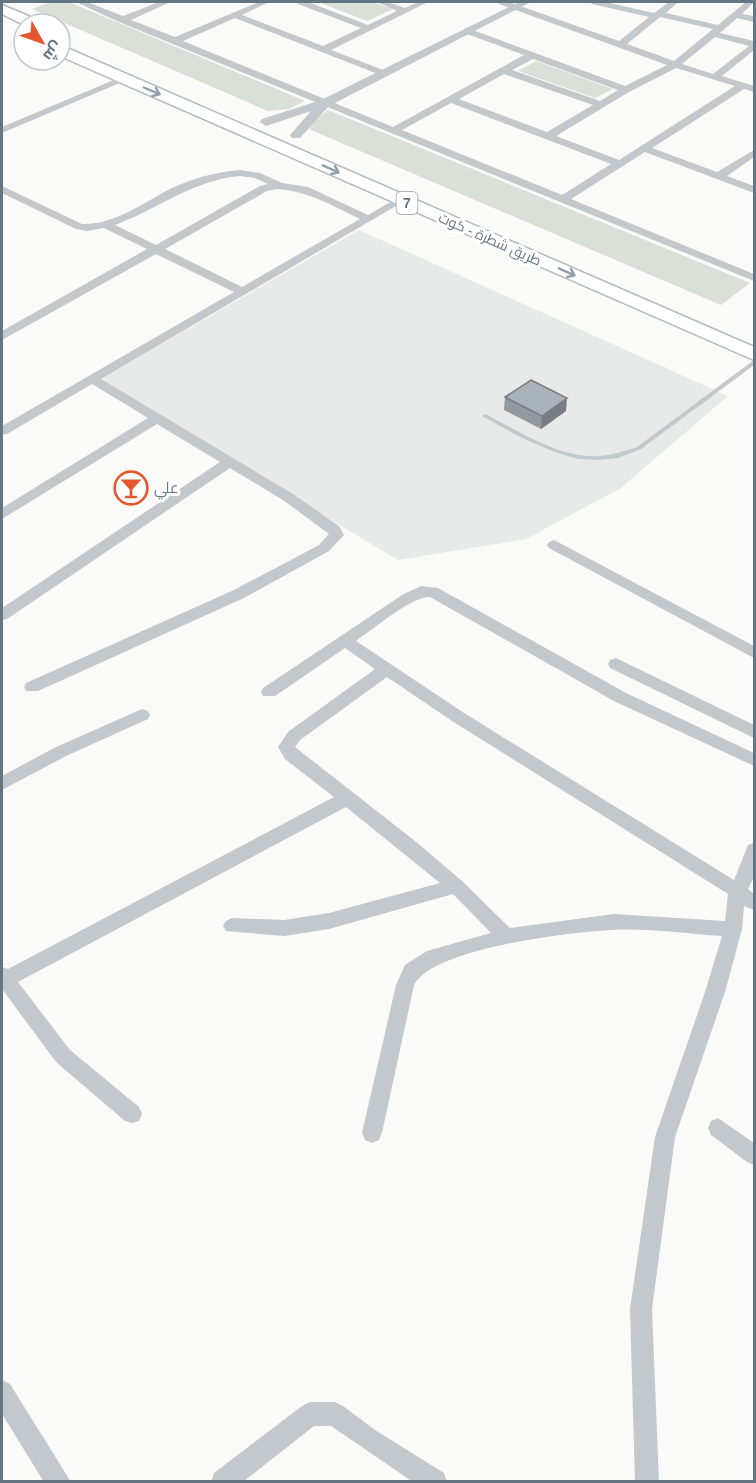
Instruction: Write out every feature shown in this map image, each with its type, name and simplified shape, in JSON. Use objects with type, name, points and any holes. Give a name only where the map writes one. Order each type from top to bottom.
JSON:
[{"type":"highway","name":"طريق شطرة - كوت","points":[[72,49],[235,109]]},
{"type":"highway","name":"طريق شطرة - كوت","points":[[72,50],[123,78],[754,354]]},
{"type":"highway","name":"طريق شطرة - كوت","points":[[260,120],[733,325]]},
{"type":"highway","points":[[423,210],[441,200]]},
{"type":"street","points":[[80,2],[754,278]]},
{"type":"street","points":[[122,20],[166,2]]},
{"type":"street","points":[[174,41],[265,2]]},
{"type":"street","points":[[301,2],[368,28]]},
{"type":"street","points":[[381,2],[405,10]]},
{"type":"street","points":[[323,50],[424,2]]},
{"type":"street","points":[[502,2],[521,4],[675,65],[754,89]]},
{"type":"street","points":[[595,2],[718,31],[754,45],[715,77]]},
{"type":"street","points":[[621,44],[674,2]]},
{"type":"street","points":[[548,136],[626,90],[675,65],[751,2]]},
{"type":"street","points":[[260,120],[325,103],[521,4]]},
{"type":"street","points":[[234,15],[383,73]]},
{"type":"street","points":[[736,15],[754,20]]},
{"type":"street","points":[[467,31],[626,90]]},
{"type":"street","points":[[393,130],[532,55]]},
{"type":"street","points":[[505,71],[601,105]]},
{"type":"street","points":[[2,130],[123,78]]},
{"type":"street","points":[[564,199],[742,86]]},
{"type":"street","points":[[452,100],[620,164]]},
{"type":"street","points":[[296,135],[325,103]]},
{"type":"street","points":[[644,148],[754,190]]},
{"type":"street","points":[[719,176],[754,153]]},
{"type":"street","points":[[2,189],[80,227],[91,228],[107,225],[204,178],[228,174],[255,175],[277,184],[296,186],[369,219]]},
{"type":"street","points":[[2,336],[264,188],[277,184]]},
{"type":"street","points":[[2,431],[401,200]]},
{"type":"street","points":[[107,225],[243,292]]},
{"type":"street","points":[[32,687],[239,594],[324,548],[337,536],[334,529],[230,462],[91,378]]},
{"type":"street","points":[[2,514],[158,418]]},
{"type":"street","points":[[2,615],[230,462]]},
{"type":"street","points":[[554,545],[754,653]]},
{"type":"street","points":[[269,692],[407,599],[421,591],[433,592],[620,697],[754,760]]},
{"type":"street","points":[[345,641],[458,717],[746,897]]},
{"type":"street","points":[[616,664],[754,732]]},
{"type":"street","points":[[386,669],[294,736],[286,747],[291,755],[456,886],[507,936]]},
{"type":"street","points":[[2,784],[60,752],[142,715]]},
{"type":"street","points":[[132,1114],[63,1056],[3,977],[348,798]]},
{"type":"street","points":[[647,1482],[640,1309],[664,1137],[715,992],[733,929],[746,897],[746,876],[754,850]]},
{"type":"street","points":[[232,926],[284,928],[329,921],[456,886]]},
{"type":"street","points":[[372,1133],[405,985],[412,971],[434,957],[507,936],[538,930],[614,922],[733,929]]},
{"type":"street","points":[[718,1128],[754,1155]]},
{"type":"street","points":[[2,1392],[27,1436],[58,1482]]},
{"type":"street","points":[[223,1482],[310,1414],[335,1414],[435,1482]]},
{"type":"lane","points":[[485,416],[564,456],[596,460],[622,457],[639,448],[754,362]]},
{"type":"shaded area","points":[[51,2],[69,2],[305,101],[289,109],[268,111],[72,26],[72,12],[39,12],[32,9]]},
{"type":"shaded area","points":[[318,2],[372,2],[393,9],[367,21]]},
{"type":"shaded area","points":[[536,61],[613,89],[595,98],[518,71]]},
{"type":"shaded area","points":[[328,110],[750,283],[721,305],[311,130],[308,126]]},
{"type":"shaded area","points":[[359,230],[728,396],[621,488],[526,539],[398,560],[99,380]]},
{"type":"building","points":[[531,380],[567,398],[542,416],[505,397]]},
{"type":"place","name":"علي","points":[[131,488]]}]
